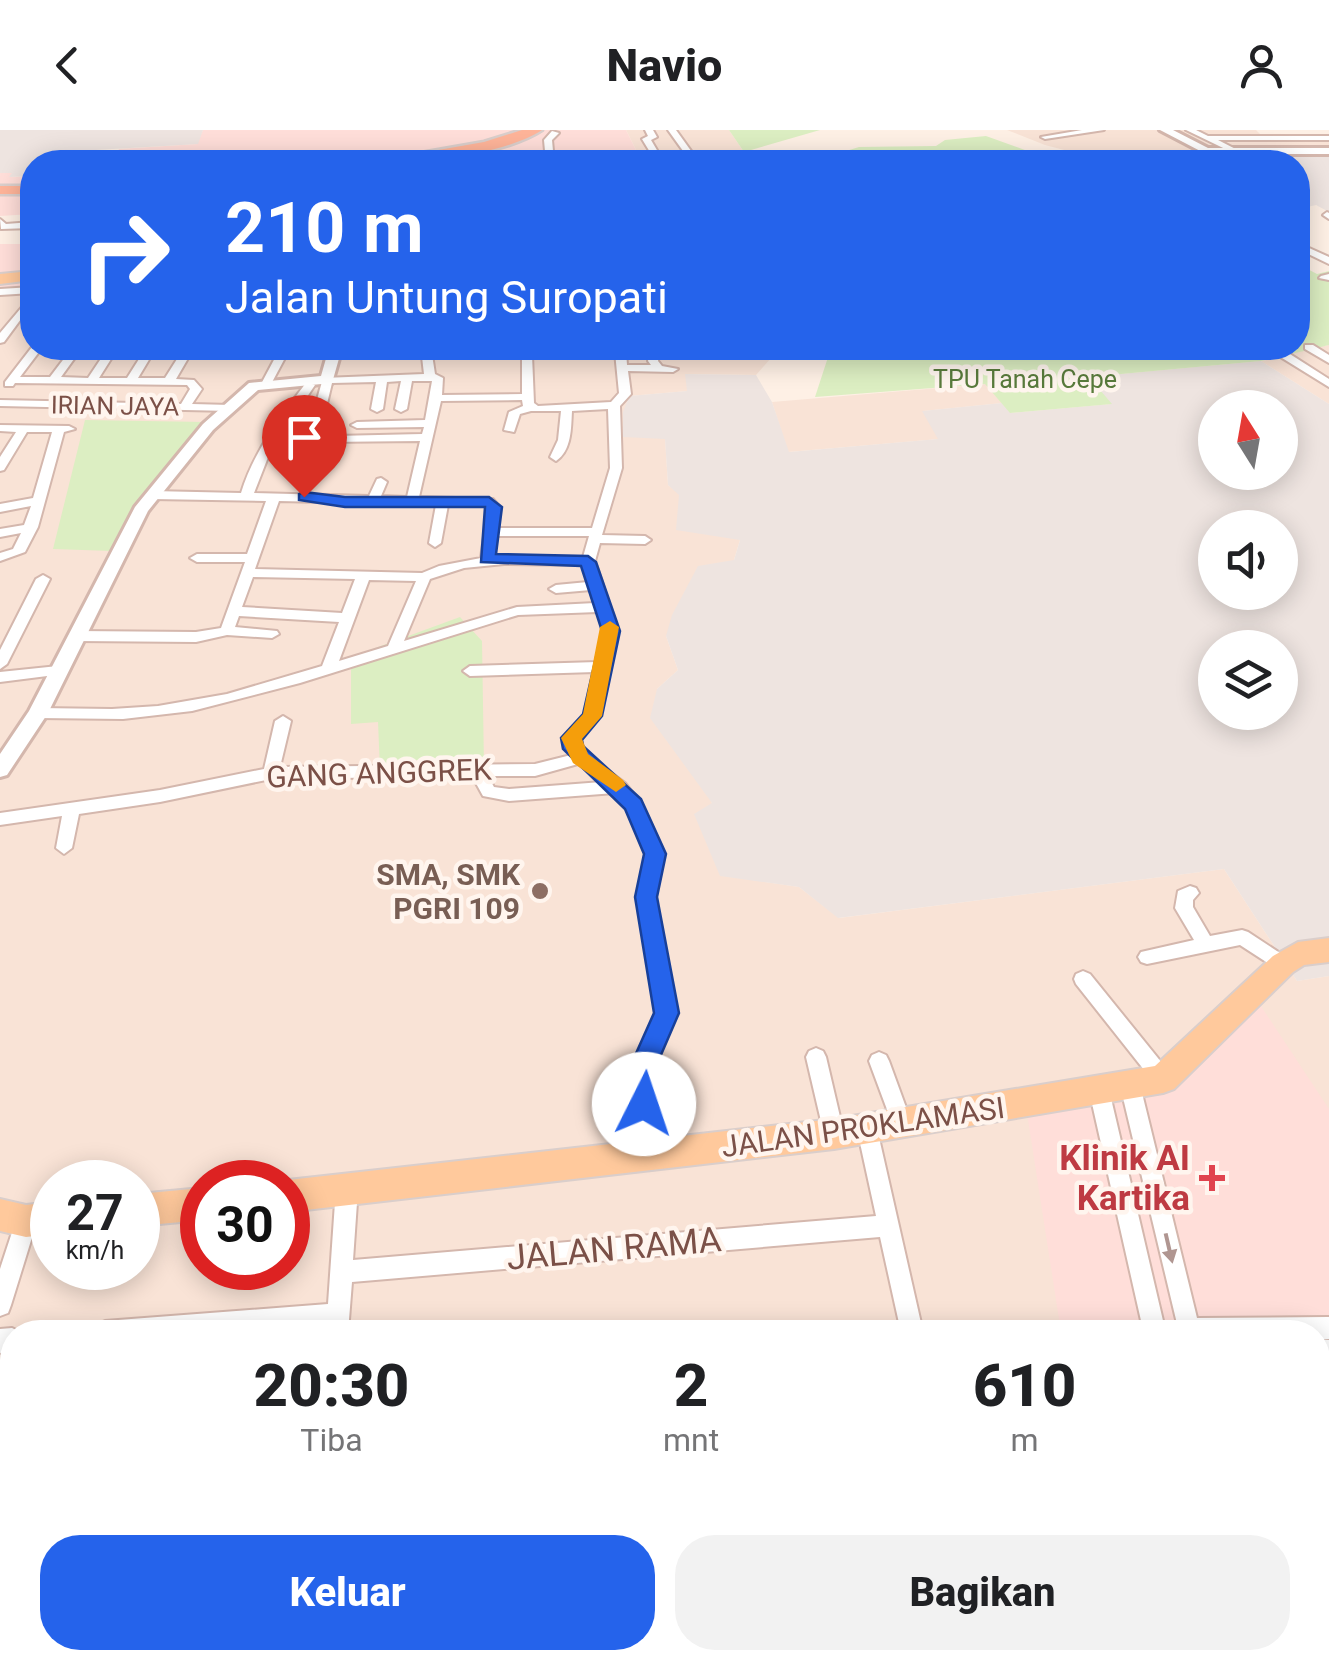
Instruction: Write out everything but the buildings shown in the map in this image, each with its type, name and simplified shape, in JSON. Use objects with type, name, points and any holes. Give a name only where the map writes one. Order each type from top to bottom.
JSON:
[{"type":"highway","points":[[494,150],[548,131]]},
{"type":"highway","points":[[459,150],[548,131]]},
{"type":"main road","name":"JALAN PROKLAMASI","points":[[310,1193],[851,1131],[1163,1078],[1283,964],[1298,954],[1329,950]]},
{"type":"street","points":[[649,130],[653,138],[646,139],[653,150]]},
{"type":"street","points":[[734,131],[756,130]]},
{"type":"street","points":[[1045,137],[1100,130]]},
{"type":"street","points":[[1165,130],[1218,150]]},
{"type":"street","points":[[1190,130],[1207,145],[1264,138],[1329,138]]},
{"type":"street","points":[[1254,130],[1274,150]]},
{"type":"street","points":[[734,131],[747,146]]},
{"type":"street","points":[[0,340],[20,314]]},
{"type":"street","points":[[0,340],[16,340]]},
{"type":"street","points":[[0,400],[28,360]]},
{"type":"street","points":[[53,380],[68,360]]},
{"type":"street","points":[[85,405],[107,360]]},
{"type":"street","points":[[131,381],[144,360]]},
{"type":"street","points":[[168,382],[182,360]]},
{"type":"street","points":[[265,386],[278,360]]},
{"type":"street","points":[[246,498],[252,474],[274,432],[318,383],[329,360]]},
{"type":"street","points":[[428,360],[430,377]]},
{"type":"street","points":[[527,360],[529,402]]},
{"type":"street","points":[[436,398],[567,407],[614,405],[625,394],[621,360]]},
{"type":"street","points":[[654,360],[659,369]]},
{"type":"street","points":[[1292,360],[1329,384]]},
{"type":"street","points":[[0,366],[23,367]]},
{"type":"street","points":[[622,368],[673,369]]},
{"type":"street","points":[[0,770],[38,713],[152,496],[208,427],[250,388],[438,378],[432,423],[412,501]]},
{"type":"street","points":[[377,409],[382,379]]},
{"type":"street","points":[[401,410],[407,379]]},
{"type":"street","points":[[13,380],[168,382],[196,386],[184,407]]},
{"type":"street","points":[[318,383],[319,414],[334,418],[328,440],[429,437]]},
{"type":"street","name":"IRIAN JAYA","points":[[0,400],[231,408]]},
{"type":"street","points":[[510,430],[515,412],[529,402]]},
{"type":"street","points":[[614,405],[616,468],[588,562],[611,631],[592,716],[572,738],[580,758],[619,787],[633,805],[655,854],[646,897],[667,1013],[638,1078],[657,1156]]},
{"type":"street","points":[[556,457],[564,440],[567,407]]},
{"type":"street","points":[[357,425],[432,423]]},
{"type":"street","points":[[0,428],[64,428],[35,501],[32,527],[18,552],[0,557]]},
{"type":"street","points":[[0,468],[24,428]]},
{"type":"street","points":[[372,502],[381,482]]},
{"type":"street","points":[[152,496],[492,504],[487,559]]},
{"type":"street","points":[[228,632],[274,497]]},
{"type":"street","points":[[434,543],[442,500]]},
{"type":"street","points":[[0,508],[35,501]]},
{"type":"street","points":[[0,533],[32,527]]},
{"type":"street","points":[[490,532],[645,540]]},
{"type":"street","points":[[197,558],[362,577],[424,577],[446,566],[487,559],[588,562]]},
{"type":"street","points":[[330,668],[362,577]]},
{"type":"street","points":[[394,648],[424,577]]},
{"type":"street","points":[[0,664],[42,579]]},
{"type":"street","points":[[556,589],[596,586]]},
{"type":"street","points":[[38,713],[125,714],[161,710],[273,687],[518,611],[603,607]]},
{"type":"street","points":[[235,612],[346,618]]},
{"type":"street","points":[[76,636],[272,634]]},
{"type":"street","points":[[470,670],[600,667]]},
{"type":"street","points":[[0,677],[58,671]]},
{"type":"street","points":[[271,773],[283,720]]},
{"type":"street","name":"GANG ANGGREK","points":[[0,819],[271,773],[535,770],[580,758]]},
{"type":"street","points":[[476,770],[490,792],[509,795],[619,787]]},
{"type":"street","points":[[64,848],[72,809]]},
{"type":"street","points":[[1190,893],[1184,896],[1184,908],[1206,942]]},
{"type":"street","points":[[1148,957],[1242,936],[1283,964]]},
{"type":"street","points":[[1083,979],[1163,1078]]},
{"type":"street","points":[[816,1058],[851,1131],[886,1226],[909,1320]]},
{"type":"street","points":[[879,1061],[902,1124]]},
{"type":"street","points":[[1115,1088],[1188,1320]]},
{"type":"street","points":[[1115,1088],[1152,1320]]},
{"type":"street","points":[[338,1320],[346,1188]]},
{"type":"street","points":[[0,1305],[26,1218]]},
{"type":"street","name":"JALAN RAMA","points":[[341,1272],[886,1226]]},
{"type":"shaded area","points":[[0,130],[203,130],[198,144],[20,150],[20,177],[0,173]]},
{"type":"shaded area","points":[[203,130],[626,130],[636,150],[119,150],[197,144]]},
{"type":"shaded area","points":[[626,130],[729,130],[743,150],[636,150]]},
{"type":"shaded area","points":[[1007,130],[1256,130],[1263,137],[1329,137],[1329,150],[1064,150]]},
{"type":"shaded area","points":[[1310,150],[1329,150],[1329,212],[1310,206]]},
{"type":"shaded area","points":[[14,172],[11,177],[20,177],[20,215],[0,216],[0,173]]},
{"type":"shaded area","points":[[0,244],[20,244],[20,287],[0,288]]},
{"type":"shaded area","points":[[20,287],[20,360],[769,360],[756,375],[686,374],[688,391],[629,396],[665,438],[668,485],[740,540],[734,560],[666,636],[678,670],[657,689],[712,803],[720,875],[799,887],[839,918],[1224,869],[1297,981],[1329,976],[1329,1320],[0,1320],[0,288]]},
{"type":"shaded area","points":[[1329,345],[1329,404],[1261,361],[1310,360],[1310,348]]},
{"type":"shaded area","points":[[1261,361],[1329,404],[1329,976],[1297,981],[1224,869],[838,918],[799,887],[720,876],[694,814],[712,803],[650,718],[657,689],[678,670],[666,636],[672,615],[698,566],[734,560],[740,540],[676,530],[679,495],[668,485],[665,439],[623,437],[623,412],[629,396],[687,391],[685,374],[756,375],[772,402],[789,452],[938,439],[922,411],[1002,403],[1011,413],[1111,404],[1088,377]]},
{"type":"shaded area","points":[[986,384],[1002,403],[923,411],[939,439],[788,452],[772,402]]},
{"type":"shaded area","points":[[1245,982],[1329,1109],[1329,1320],[1059,1320],[1024,1094],[1144,1080]]},
{"type":"green space","points":[[729,130],[820,130],[751,150],[743,150]]},
{"type":"green space","points":[[986,136],[1025,150],[849,150],[936,146],[945,140]]},
{"type":"green space","name":"TPU Tanah Cepe","points":[[1310,270],[1317,274],[1329,271],[1329,345],[1310,349]]},
{"type":"green space","name":"TPU Tanah Cepe","points":[[827,360],[1265,360],[1089,377],[1112,404],[1010,413],[985,384],[815,397]]},
{"type":"green space","points":[[85,420],[206,422],[128,519],[112,551],[53,549]]},
{"type":"green space","points":[[460,617],[482,641],[484,766],[404,759],[380,770],[378,722],[351,724],[351,657]]},
{"type":"slow traffic","points":[[610,627],[592,716],[572,738],[573,749],[580,758],[616,785]]},
{"type":"place","name":"SMA, SMK PGRI 109","points":[[540,891]]},
{"type":"place","name":"Klinik AI Kartika","points":[[1212,1178]]},
{"type":"route","points":[[304,497],[345,502],[489,502],[494,507],[487,559],[588,562],[611,631],[592,716],[572,738],[573,749],[619,787],[633,805],[655,854],[646,897],[667,1013],[638,1078],[644,1104]]}]
